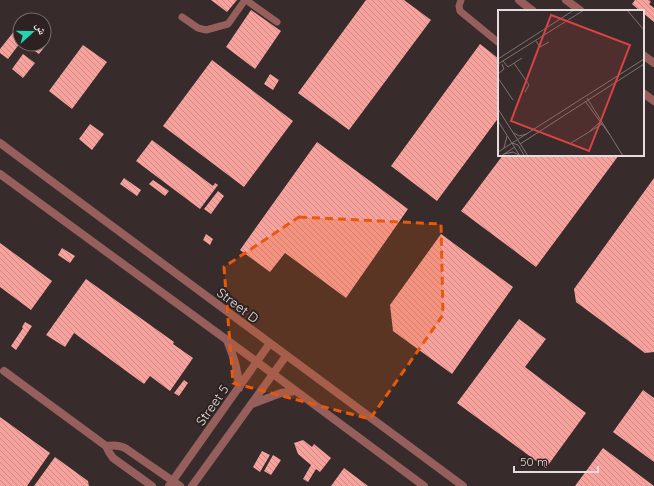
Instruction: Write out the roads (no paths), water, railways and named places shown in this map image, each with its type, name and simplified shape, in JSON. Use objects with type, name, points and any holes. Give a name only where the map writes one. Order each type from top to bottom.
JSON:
[{"type":"street","points":[[519,0],[532,10]]},
{"type":"street","points":[[566,0],[579,10]]},
{"type":"street","points":[[644,56],[654,63]]},
{"type":"street","points":[[644,93],[654,101]]},
{"type":"street","name":"Street D","points":[[0,143],[463,486]]},
{"type":"street","points":[[0,174],[296,390],[424,486]]},
{"type":"street","points":[[226,340],[238,373],[239,388]]},
{"type":"street","name":"Street 5","points":[[171,483],[270,343]]},
{"type":"street","points":[[192,486],[286,356]]},
{"type":"street","points":[[4,371],[106,446],[113,458],[152,486]]},
{"type":"street","points":[[251,404],[281,392],[296,390]]},
{"type":"street","points":[[106,446],[119,445],[125,448],[171,483],[180,486]]},
{"type":"lane","points":[[182,17],[198,28],[206,30],[228,24],[245,0],[277,22]]},
{"type":"lane","points":[[461,0],[459,6],[460,11],[498,42]]}]
